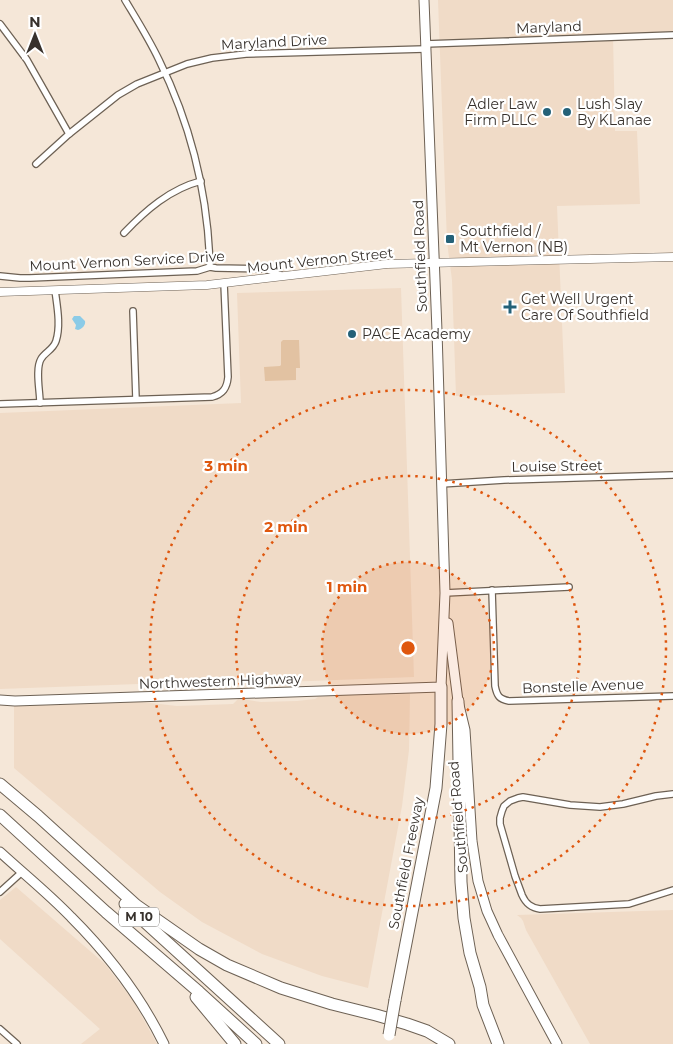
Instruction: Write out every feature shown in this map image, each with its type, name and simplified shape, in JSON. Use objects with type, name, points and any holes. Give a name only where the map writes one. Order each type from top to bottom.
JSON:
[{"type":"highway","name":"Southfield Freeway","points":[[389,1040],[436,788],[441,724],[441,687]]},
{"type":"highway","points":[[458,701],[462,903],[467,939],[483,1004],[498,1044]]},
{"type":"highway","points":[[0,784],[136,905],[199,949],[227,965],[280,988],[407,1024],[427,1031],[449,1044]]},
{"type":"highway","name":"M 10","points":[[0,789],[279,1044]]},
{"type":"highway","name":"M 10","points":[[0,816],[256,1044]]},
{"type":"highway","points":[[106,912],[194,996],[235,1044]]},
{"type":"highway","points":[[480,987],[489,1003],[506,1044]]},
{"type":"main road","name":"Southfield Road","points":[[424,0],[445,597],[441,687]]},
{"type":"main road","name":"Southfield Road","points":[[445,597],[458,701],[465,730],[476,875],[489,916],[498,935],[557,1044]]},
{"type":"main road","name":"Northwestern Highway","points":[[0,700],[24,701],[441,687]]},
{"type":"main road","points":[[0,852],[71,917],[103,952],[138,998],[164,1044]]},
{"type":"street","points":[[125,0],[149,40],[165,72],[187,128],[201,182],[208,229],[210,267]]},
{"type":"street","points":[[0,24],[27,60],[70,134]]},
{"type":"street","name":"Maryland","points":[[425,46],[673,35]]},
{"type":"street","name":"Maryland Drive","points":[[36,164],[118,95],[137,84],[199,60],[246,54],[425,46]]},
{"type":"street","points":[[124,233],[138,218],[167,196],[188,185],[201,182]]},
{"type":"street","name":"Mount Vernon Street","points":[[0,292],[224,283],[373,265],[673,257]]},
{"type":"street","name":"Mount Vernon Service Drive","points":[[0,276],[25,278],[130,274],[197,271],[210,267],[265,269],[283,276]]},
{"type":"street","points":[[0,404],[212,397],[218,395],[226,387],[228,377],[224,283]]},
{"type":"street","points":[[40,403],[38,369],[40,361],[56,342],[58,330],[56,290]]},
{"type":"street","points":[[132,311],[136,400]]},
{"type":"street","name":"Louise Street","points":[[441,484],[494,480],[673,476]]},
{"type":"street","points":[[445,597],[492,590],[569,587]]},
{"type":"street","name":"Bonstelle Avenue","points":[[492,590],[494,686],[496,695],[499,698],[509,701],[673,696]]},
{"type":"street","points":[[673,794],[600,807],[570,806],[529,798],[518,798],[504,806],[500,818],[502,833],[522,895],[526,903],[533,908],[622,905],[673,890]]},
{"type":"street","points":[[0,892],[22,872]]},
{"type":"street","points":[[0,1029],[17,1044]]},
{"type":"shaded area","points":[[438,0],[673,0],[673,31],[613,35],[615,131],[637,131],[640,204],[557,206],[565,393],[456,396],[452,280],[447,242]]},
{"type":"shaded area","points":[[401,288],[414,677],[285,682],[275,679],[0,689],[0,413],[241,403],[237,293]]},
{"type":"shaded area","points":[[283,340],[299,340],[300,368],[296,368],[296,380],[265,381],[264,367],[281,365],[281,342]]},
{"type":"shaded area","points":[[410,694],[409,750],[402,806],[368,988],[322,976],[262,954],[202,922],[160,892],[14,768],[14,703],[142,702],[177,706],[233,704],[238,699],[261,702],[297,701],[327,696]]},
{"type":"shaded area","points":[[16,887],[105,964],[134,1002],[157,1044],[81,1044],[100,1029],[0,939],[0,900]]},
{"type":"shaded area","points":[[673,910],[673,1044],[590,1044],[526,930],[523,921],[517,915]]},
{"type":"water","points":[[74,316],[80,316],[85,321],[82,328],[78,330],[75,329],[76,325],[72,319]]},
{"type":"place","name":"Adler Law Firm PLLC","points":[[547,112]]},
{"type":"place","name":"Lush Slay By KLanae","points":[[567,112]]},
{"type":"place","name":"Southfield / Mt Vernon (NB)","points":[[450,239]]},
{"type":"place","name":"Get Well Urgent Care Of Southfield","points":[[510,307]]},
{"type":"place","name":"PACE Academy","points":[[352,334]]}]
